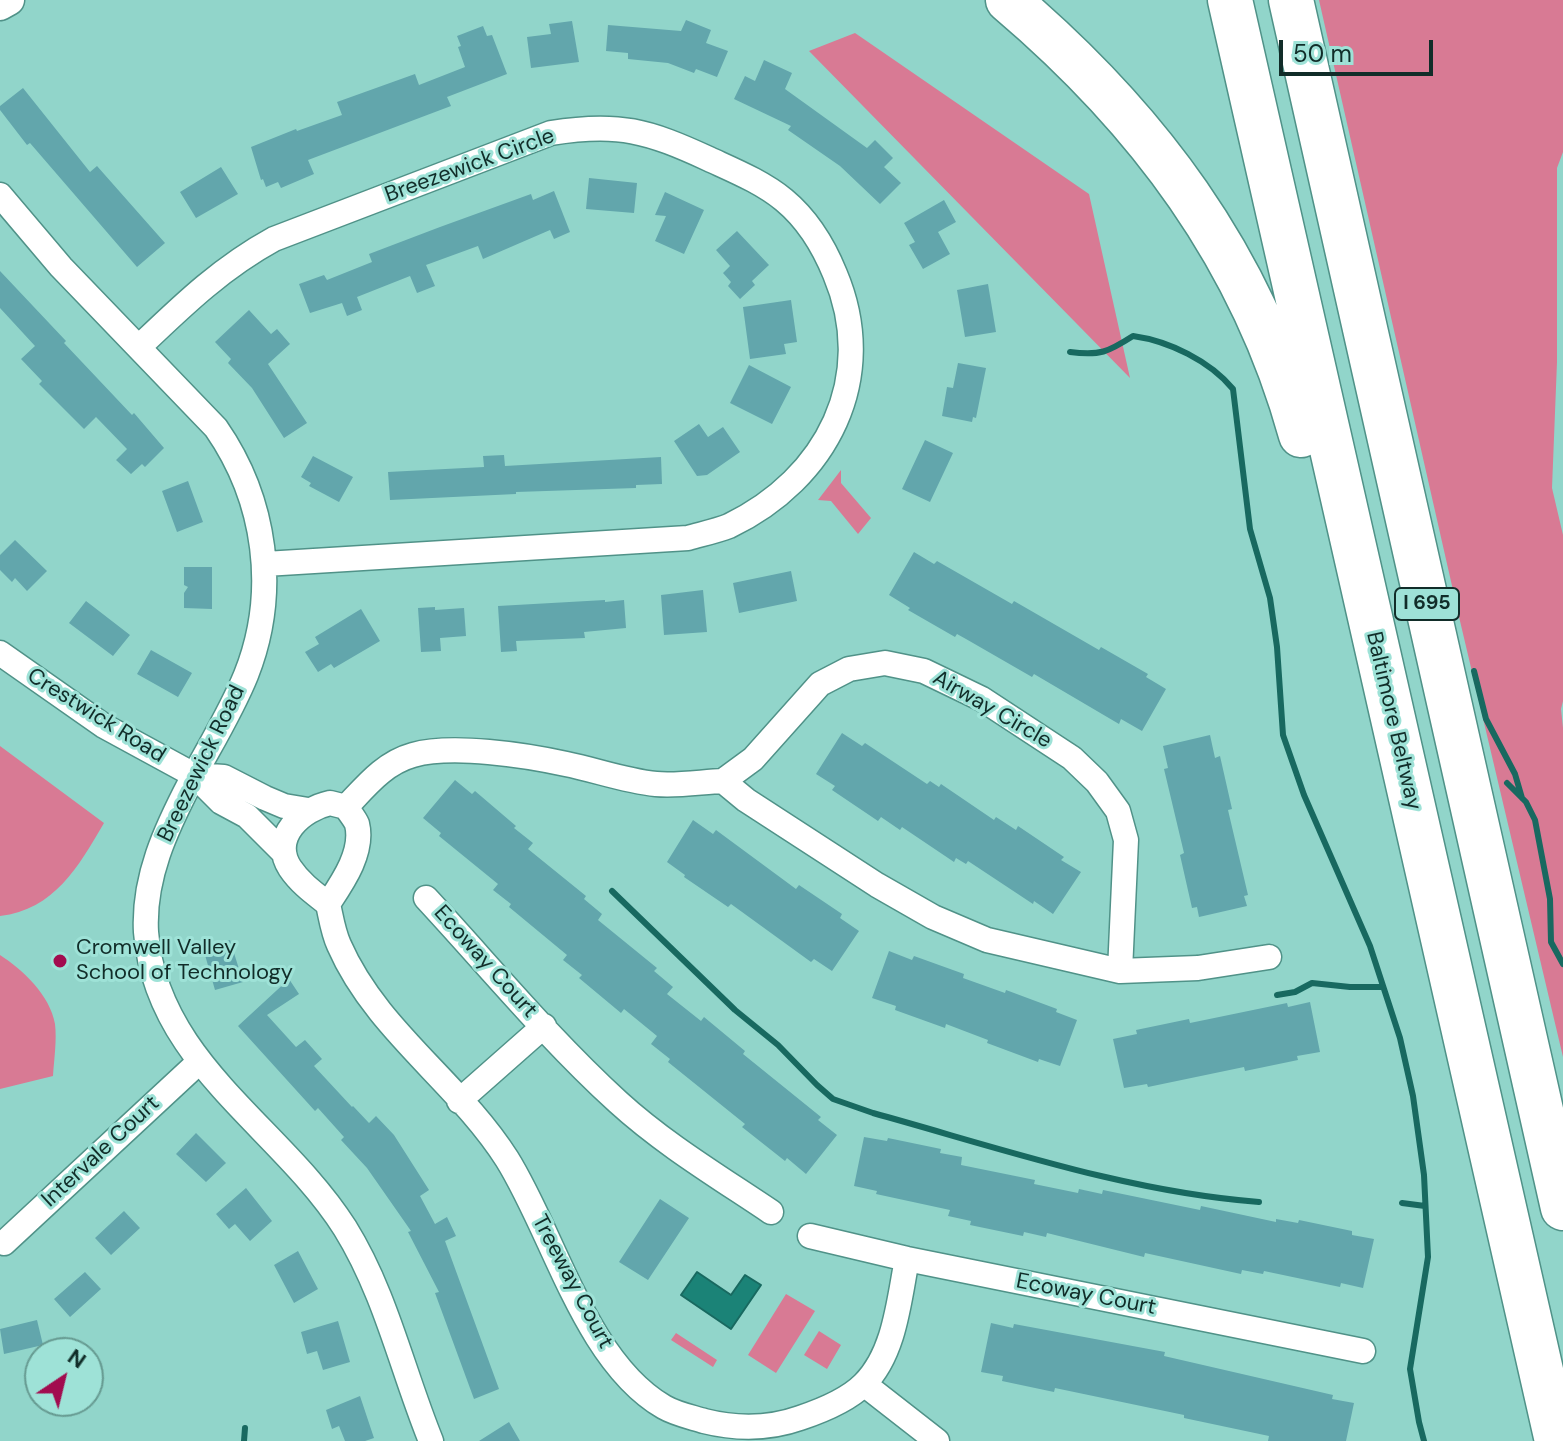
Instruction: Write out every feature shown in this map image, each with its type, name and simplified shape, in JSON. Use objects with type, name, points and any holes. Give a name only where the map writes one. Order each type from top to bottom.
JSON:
[{"type":"highway","points":[[1008,0],[1074,58],[1149,141],[1205,217],[1233,263],[1258,315],[1281,368],[1438,917]]},
{"type":"highway","name":"Baltimore Beltway","points":[[1230,0],[1557,1441]]},
{"type":"highway","name":"I 695","points":[[1291,0],[1563,1208]]},
{"type":"street","points":[[0,5],[9,0]]},
{"type":"street","name":"Breezewick Circle","points":[[139,347],[210,280],[239,258],[274,239],[551,133],[589,127],[624,129],[667,140],[749,177],[784,200],[808,225],[828,256],[844,294],[851,338],[848,381],[837,421],[817,455],[790,485],[758,510],[727,527],[688,538],[265,564]]},
{"type":"street","name":"Breezewick Road","points":[[0,195],[41,245],[197,407],[232,451],[252,499],[265,564],[261,624],[247,672],[164,835],[147,900],[146,931],[160,991],[170,1017],[199,1062],[310,1183],[344,1226],[377,1289],[431,1441]]},
{"type":"street","name":"Crestwick Road","points":[[0,653],[104,726],[194,775],[221,802],[247,816],[284,853]]},
{"type":"street","name":"Airway Circle","points":[[723,781],[753,759],[820,684],[849,669],[885,663],[924,671],[982,699],[1072,758],[1097,782],[1118,811],[1126,840],[1120,971]]},
{"type":"street","points":[[346,807],[369,781],[387,767],[411,755],[435,751],[468,751],[564,763],[657,785],[723,781],[746,800],[933,917],[987,940],[1120,971],[1198,968],[1269,957]]},
{"type":"street","name":"Crestwick Road","points":[[194,775],[224,777],[284,806],[308,810]]},
{"type":"street","points":[[330,803],[346,807],[357,824],[357,842],[347,872],[328,904],[299,879],[284,853],[290,830],[308,810],[330,803]]},
{"type":"street","name":"Ecoway Court","points":[[426,898],[618,1101],[698,1164],[771,1212]]},
{"type":"street","name":"Treeway Court","points":[[328,904],[338,943],[352,969],[404,1041],[506,1158],[595,1334],[621,1368],[665,1408],[722,1425],[757,1427],[786,1423],[839,1402],[864,1384],[886,1347],[907,1259]]},
{"type":"street","name":"Ecoway Court","points":[[459,1101],[544,1026]]},
{"type":"street","name":"Intervale Court","points":[[4,1243],[199,1062]]},
{"type":"street","name":"Ecoway Court","points":[[810,1236],[907,1259],[1363,1351]]},
{"type":"street","points":[[864,1384],[937,1441]]},
{"type":"shaded area","points":[[1319,0],[1563,0],[1563,152],[1557,168],[1557,362],[1552,488],[1563,535],[1563,1057],[1460,621]]},
{"type":"shaded area","points":[[855,33],[1089,194],[1130,378],[809,51]]},
{"type":"shaded area","points":[[841,470],[841,483],[871,518],[858,534],[831,501],[818,500]]},
{"type":"shaded area","points":[[0,746],[104,823],[74,870],[50,895],[36,905],[0,916]]},
{"type":"shaded area","points":[[0,955],[26,976],[48,1003],[56,1037],[53,1076],[0,1089]]},
{"type":"shaded area","points":[[697,1272],[731,1295],[745,1275],[761,1285],[731,1329],[681,1295]]},
{"type":"shaded area","points":[[786,1294],[815,1311],[776,1373],[748,1355]]},
{"type":"shaded area","points":[[819,1331],[841,1345],[827,1369],[804,1355]]},
{"type":"shaded area","points":[[676,1333],[717,1360],[713,1367],[671,1340]]},
{"type":"building","points":[[686,20],[711,30],[706,43],[728,51],[717,77],[696,69],[694,73],[668,63],[628,59],[628,53],[606,51],[608,25],[681,31]]},
{"type":"building","points":[[572,21],[579,62],[531,68],[527,37],[551,34],[549,24]]},
{"type":"building","points":[[483,26],[487,36],[492,35],[507,74],[447,97],[451,106],[308,160],[314,174],[281,188],[278,182],[266,187],[251,147],[342,115],[337,102],[415,74],[419,85],[465,67],[457,36]]},
{"type":"building","points":[[764,60],[792,73],[785,89],[867,148],[875,140],[893,158],[884,167],[901,183],[880,204],[840,166],[788,130],[791,126],[734,99],[745,76],[755,81]]},
{"type":"building","points":[[23,88],[90,172],[97,166],[165,243],[137,267],[30,143],[27,145],[0,110],[0,106]]},
{"type":"building","points":[[221,167],[238,194],[196,218],[180,192]]},
{"type":"building","points":[[589,178],[637,183],[634,213],[586,209]]},
{"type":"building","points":[[554,191],[570,232],[554,239],[550,230],[483,259],[478,246],[426,265],[435,286],[417,293],[410,276],[357,297],[362,310],[347,316],[342,303],[310,313],[299,284],[324,275],[327,280],[372,262],[369,254],[531,194],[533,200]]},
{"type":"building","points":[[665,192],[704,210],[684,254],[655,241],[666,216],[655,215]]},
{"type":"building","points":[[944,200],[956,222],[938,232],[950,254],[923,269],[909,245],[915,242],[904,223]]},
{"type":"building","points":[[737,231],[769,265],[752,281],[755,285],[740,299],[728,286],[731,282],[723,273],[730,266],[716,250]]},
{"type":"building","points":[[0,271],[164,448],[145,467],[142,464],[131,474],[116,460],[127,449],[96,417],[84,429],[39,384],[42,381],[21,359],[35,346],[0,308]]},
{"type":"building","points":[[988,284],[996,332],[965,337],[957,290]]},
{"type":"building","points":[[791,300],[797,342],[784,344],[786,354],[750,359],[743,307]]},
{"type":"building","points":[[249,310],[271,334],[277,329],[290,344],[268,364],[307,423],[284,438],[252,388],[228,363],[231,359],[215,342]]},
{"type":"building","points":[[958,363],[986,368],[976,418],[973,417],[972,422],[942,416],[947,387],[953,388]]},
{"type":"building","points":[[749,365],[791,387],[772,424],[730,403]]},
{"type":"building","points":[[699,424],[708,437],[723,427],[740,452],[707,475],[697,476],[674,441]]},
{"type":"building","points":[[925,440],[953,453],[930,502],[902,489]]},
{"type":"building","points":[[504,455],[505,466],[661,457],[662,484],[636,485],[636,488],[390,500],[388,472],[484,467],[483,456]]},
{"type":"building","points":[[313,456],[353,477],[339,502],[309,486],[311,483],[301,477]]},
{"type":"building","points":[[188,481],[203,522],[177,532],[162,491]]},
{"type":"building","points":[[15,540],[47,571],[27,591],[15,578],[12,582],[0,570],[0,555]]},
{"type":"building","points":[[914,552],[934,564],[937,561],[1012,604],[1014,601],[1148,674],[1146,677],[1166,689],[1142,731],[1121,719],[1119,724],[1034,674],[1032,677],[908,610],[910,608],[889,595]]},
{"type":"building","points":[[184,567],[212,567],[212,609],[184,608],[184,593],[188,587],[184,585]]},
{"type":"building","points":[[791,571],[797,601],[739,613],[733,583]]},
{"type":"building","points":[[703,590],[707,632],[664,635],[661,595]]},
{"type":"building","points":[[624,600],[626,628],[584,632],[585,638],[516,641],[517,651],[501,652],[498,606]]},
{"type":"building","points":[[86,601],[130,635],[113,656],[69,623]]},
{"type":"building","points":[[435,607],[435,610],[464,608],[466,636],[440,638],[441,651],[421,652],[418,608]]},
{"type":"building","points":[[361,609],[380,641],[334,668],[331,664],[318,672],[305,652],[319,644],[315,637]]},
{"type":"building","points":[[151,650],[192,673],[178,697],[137,674]]},
{"type":"building","points":[[842,733],[862,746],[865,743],[927,784],[930,781],[939,787],[941,784],[994,820],[996,817],[1016,830],[1018,826],[1064,857],[1061,860],[1081,872],[1053,914],[968,861],[966,864],[956,858],[954,862],[902,827],[900,830],[881,817],[878,821],[832,790],[835,786],[816,774]]},
{"type":"building","points":[[1210,735],[1215,758],[1220,756],[1232,809],[1228,810],[1248,895],[1244,896],[1247,906],[1199,917],[1197,907],[1192,908],[1180,855],[1184,853],[1164,769],[1168,768],[1163,746]]},
{"type":"building","points":[[455,780],[472,794],[475,791],[516,826],[514,828],[533,843],[528,849],[586,896],[584,899],[602,914],[598,920],[657,968],[654,971],[673,987],[667,994],[701,1021],[704,1017],[745,1051],[743,1054],[821,1117],[818,1120],[837,1135],[806,1174],[742,1127],[745,1124],[668,1062],[670,1059],[651,1044],[657,1036],[624,1009],[621,1013],[579,978],[582,975],[563,960],[567,955],[493,890],[498,884],[439,836],[441,833],[423,818]]},
{"type":"building","points":[[693,820],[713,834],[716,830],[796,889],[799,885],[842,914],[840,918],[859,931],[832,971],[814,959],[811,962],[731,904],[728,907],[684,877],[667,862]]},
{"type":"building","points":[[230,940],[243,982],[215,990],[203,948]]},
{"type":"building","points":[[889,951],[912,960],[914,956],[964,974],[963,978],[1005,993],[1006,990],[1077,1020],[1060,1066],[1039,1059],[1038,1062],[946,1024],[945,1028],[895,1010],[896,1006],[872,998]]},
{"type":"building","points":[[289,979],[299,994],[267,1015],[296,1047],[305,1040],[322,1059],[314,1066],[352,1107],[369,1123],[376,1116],[394,1135],[429,1190],[420,1196],[435,1224],[447,1217],[456,1236],[445,1241],[499,1389],[474,1399],[435,1293],[439,1292],[408,1232],[411,1231],[367,1168],[341,1140],[344,1137],[318,1108],[315,1111],[238,1026]]},
{"type":"building","points":[[1310,1002],[1320,1052],[1245,1071],[1244,1067],[1148,1087],[1147,1084],[1124,1088],[1113,1039],[1137,1034],[1136,1030],[1189,1019],[1190,1023],[1287,1003],[1288,1007]]},
{"type":"building","points":[[196,1133],[226,1163],[206,1182],[176,1154]]},
{"type":"building","points":[[864,1137],[887,1141],[888,1138],[941,1149],[940,1153],[962,1157],[961,1165],[1035,1180],[1034,1184],[1078,1193],[1079,1189],[1102,1194],[1103,1190],[1200,1210],[1201,1206],[1276,1222],[1276,1219],[1298,1223],[1299,1220],[1352,1231],[1352,1235],[1374,1239],[1363,1288],[1341,1283],[1340,1287],[1264,1271],[1263,1274],[1242,1270],[1241,1274],[1145,1253],[1144,1257],[1047,1233],[1046,1237],[1024,1232],[1023,1236],[970,1225],[971,1221],[948,1216],[950,1210],[876,1194],[877,1191],[854,1186]]},
{"type":"building","points":[[246,1188],[272,1221],[250,1241],[235,1224],[229,1229],[216,1214]]},
{"type":"building","points":[[660,1199],[689,1218],[648,1280],[619,1262]]},
{"type":"building","points":[[124,1211],[140,1228],[111,1255],[95,1238]]},
{"type":"building","points":[[298,1251],[318,1289],[294,1303],[274,1265]]},
{"type":"building","points":[[85,1272],[101,1289],[70,1317],[54,1299]]},
{"type":"building","points":[[37,1320],[41,1337],[24,1337],[24,1349],[4,1354],[0,1329]]},
{"type":"building","points":[[338,1321],[350,1362],[323,1370],[317,1351],[307,1354],[301,1332]]},
{"type":"building","points":[[991,1323],[1013,1328],[1014,1324],[1165,1352],[1164,1356],[1333,1395],[1332,1399],[1354,1403],[1346,1441],[1268,1441],[1269,1436],[1184,1418],[1184,1415],[1055,1388],[1054,1392],[1002,1381],[1003,1376],[981,1372]]},
{"type":"building","points":[[360,1396],[374,1438],[345,1441],[339,1426],[332,1429],[326,1410]]},
{"type":"building","points":[[509,1422],[520,1441],[479,1441]]},
{"type":"waterway","points":[[1070,352],[1097,353],[1133,336],[1161,342],[1201,361],[1233,389],[1250,529],[1270,598],[1283,735],[1304,795],[1370,946],[1400,1038],[1413,1096],[1424,1175],[1428,1257],[1410,1369],[1424,1441]]},
{"type":"waterway","points":[[1474,671],[1486,719],[1515,774],[1522,798]]},
{"type":"waterway","points":[[1507,783],[1526,802],[1535,820],[1550,899],[1551,942],[1563,964]]},
{"type":"waterway","points":[[612,891],[833,1099],[873,1113],[1112,1179],[1210,1197],[1259,1202]]},
{"type":"waterway","points":[[1277,995],[1295,992],[1312,983],[1383,987]]},
{"type":"waterway","points":[[1402,1203],[1425,1206]]},
{"type":"waterway","points":[[244,1441],[245,1428]]},
{"type":"place","name":"Cromwell Valley School of Technology","points":[[60,961]]}]
